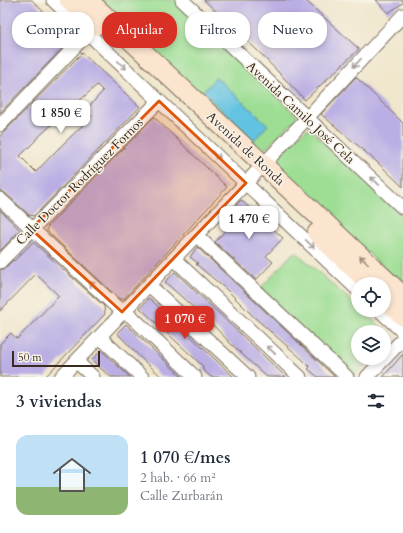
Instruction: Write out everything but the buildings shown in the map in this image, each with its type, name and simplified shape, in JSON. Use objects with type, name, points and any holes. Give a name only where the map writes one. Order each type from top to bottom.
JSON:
[{"type":"street","name":"Avenida de Ronda","points":[[53,0],[66,12]]},
{"type":"street","name":"Avenida de Ronda","points":[[70,0],[255,173],[363,277]]},
{"type":"street","name":"Avenida de Ronda","points":[[88,0],[255,173],[351,282]]},
{"type":"street","name":"Avenida Camilo José Cela","points":[[182,0],[403,208]]},
{"type":"street","points":[[61,377],[174,259],[403,14]]},
{"type":"street","name":"Avenida de Ronda","points":[[94,39],[159,101],[255,173],[403,296]]},
{"type":"street","points":[[0,124],[73,48]]},
{"type":"street","name":"Calle Doctor Rodríguez Fornos","points":[[0,262],[159,101]]},
{"type":"street","points":[[0,199],[122,312],[131,316],[195,377]]},
{"type":"street","points":[[196,235],[347,377]]},
{"type":"street","points":[[174,259],[300,377]]},
{"type":"street","points":[[149,285],[248,377]]},
{"type":"street","points":[[391,305],[403,316]]},
{"type":"street","points":[[387,317],[403,332]]},
{"type":"street","points":[[100,337],[142,377]]},
{"type":"street","points":[[367,377],[403,339]]},
{"type":"street","points":[[76,361],[93,377]]},
{"type":"highlighted area","points":[[159,101],[246,183],[122,312],[31,229]]},
{"type":"green space","points":[[100,0],[175,0],[188,12],[185,12],[185,48],[225,48],[297,116],[297,118],[263,151],[260,150],[151,48],[177,48],[177,12],[113,12]]},
{"type":"green space","points":[[310,129],[403,217],[403,287],[273,161],[305,130]]},
{"type":"green space","points":[[296,252],[351,301],[351,317],[369,317],[378,325],[351,325],[351,365],[365,365],[353,377],[260,289],[293,253]]},
{"type":"water","points":[[216,77],[268,125],[254,140],[203,92]]}]
